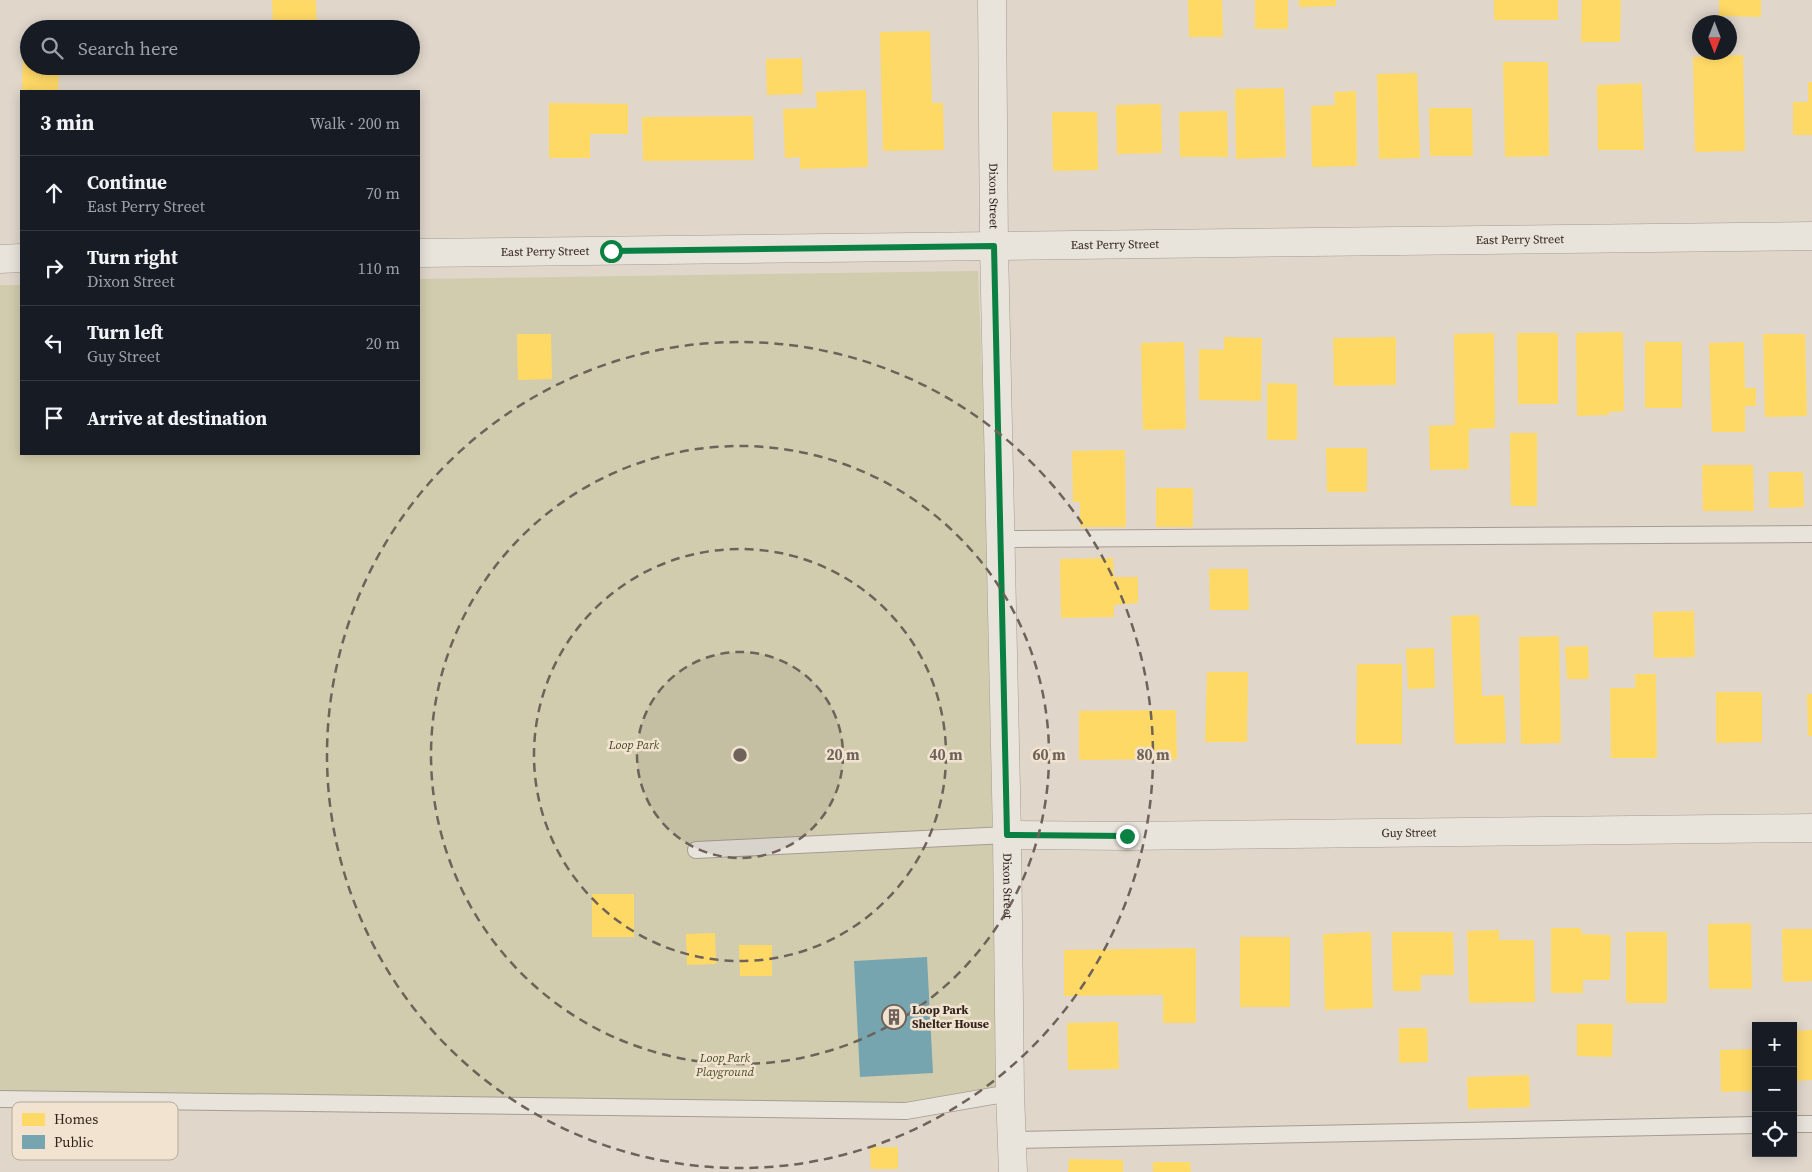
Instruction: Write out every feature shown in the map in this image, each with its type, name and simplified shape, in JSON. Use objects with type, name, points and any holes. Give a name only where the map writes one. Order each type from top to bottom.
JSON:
[{"type":"street","name":"Dixon Street","points":[[992,0],[994,246],[1007,835],[1010,1093],[1014,1172]]},
{"type":"street","name":"East Perry Street","points":[[420,253],[1812,236]]},
{"type":"street","points":[[0,259],[20,258]]},
{"type":"street","name":"Guy Street","points":[[1007,835],[1127,836],[1812,828]]},
{"type":"lane","points":[[1001,539],[1812,534]]},
{"type":"lane","points":[[696,850],[1007,835]]},
{"type":"lane","points":[[0,1099],[906,1112],[1010,1093]]},
{"type":"lane","points":[[1797,1124],[1812,1124]]},
{"type":"lane","points":[[1013,1140],[1752,1125]]},
{"type":"green space","name":"Loop Park","points":[[978,271],[1010,1093],[906,1111],[0,1099],[0,285],[20,285],[20,455],[420,455],[420,279]]},
{"type":"building: Homes","points":[[272,0],[316,0],[317,20],[273,20]]},
{"type":"building: Homes","points":[[1188,0],[1222,0],[1223,37],[1189,37]]},
{"type":"building: Homes","points":[[1255,0],[1288,0],[1288,29],[1255,29]]},
{"type":"building: Homes","points":[[1299,0],[1336,0],[1336,6],[1299,7]]},
{"type":"building: Homes","points":[[1494,0],[1558,0],[1558,20],[1494,20]]},
{"type":"building: Homes","points":[[1582,0],[1621,0],[1620,42],[1581,42]]},
{"type":"building: Homes","points":[[1719,0],[1761,0],[1761,17],[1719,15]]},
{"type":"building: Homes","points":[[930,31],[932,103],[943,103],[944,150],[883,151],[880,32]]},
{"type":"building: Homes","points":[[1737,55],[1743,55],[1745,151],[1695,152],[1693,60],[1737,60]]},
{"type":"building: Homes","points":[[802,58],[803,94],[767,95],[766,59]]},
{"type":"building: Homes","points":[[1503,62],[1548,62],[1549,156],[1505,157]]},
{"type":"building: Homes","points":[[1417,73],[1420,158],[1379,159],[1377,74]]},
{"type":"building: Homes","points":[[22,75],[59,75],[58,90],[22,90]]},
{"type":"building: Homes","points":[[1808,82],[1812,82],[1812,135],[1793,135],[1793,102],[1808,102]]},
{"type":"building: Homes","points":[[1642,83],[1644,150],[1598,150],[1597,85]]},
{"type":"building: Homes","points":[[1284,88],[1286,157],[1236,159],[1235,89]]},
{"type":"building: Homes","points":[[866,90],[868,167],[800,169],[800,157],[785,158],[783,109],[817,108],[816,92]]},
{"type":"building: Homes","points":[[1356,91],[1357,166],[1312,167],[1311,106],[1335,105],[1334,92]]},
{"type":"building: Homes","points":[[549,103],[628,104],[628,134],[590,134],[590,158],[549,158]]},
{"type":"building: Homes","points":[[1161,104],[1162,153],[1117,154],[1116,105]]},
{"type":"building: Homes","points":[[1429,108],[1472,108],[1473,156],[1430,156]]},
{"type":"building: Homes","points":[[1227,111],[1228,157],[1180,157],[1179,112]]},
{"type":"building: Homes","points":[[1052,112],[1097,112],[1098,170],[1053,171]]},
{"type":"building: Homes","points":[[753,116],[754,160],[643,161],[642,117]]},
{"type":"building: Homes","points":[[1623,332],[1624,411],[1609,412],[1609,415],[1577,416],[1576,333]]},
{"type":"building: Homes","points":[[1494,333],[1495,428],[1469,429],[1469,469],[1430,470],[1429,426],[1455,425],[1454,334]]},
{"type":"building: Homes","points":[[1517,333],[1558,333],[1558,404],[1518,404]]},
{"type":"building: Homes","points":[[517,334],[551,334],[552,379],[518,380]]},
{"type":"building: Homes","points":[[1763,334],[1805,334],[1807,416],[1765,417]]},
{"type":"building: Homes","points":[[1224,337],[1262,338],[1261,401],[1199,400],[1199,349],[1224,350]]},
{"type":"building: Homes","points":[[1396,337],[1396,385],[1334,386],[1333,338]]},
{"type":"building: Homes","points":[[1184,342],[1186,429],[1143,430],[1141,343]]},
{"type":"building: Homes","points":[[1645,342],[1682,342],[1682,408],[1645,408]]},
{"type":"building: Homes","points":[[1744,342],[1745,388],[1756,388],[1756,406],[1745,406],[1745,432],[1712,432],[1709,343]]},
{"type":"building: Homes","points":[[1267,383],[1297,384],[1297,440],[1267,440]]},
{"type":"building: Homes","points":[[1510,433],[1537,433],[1537,506],[1511,506]]},
{"type":"building: Homes","points":[[1326,448],[1367,448],[1367,492],[1327,492]]},
{"type":"building: Homes","points":[[1125,450],[1126,527],[1080,527],[1080,502],[1073,502],[1072,451]]},
{"type":"building: Homes","points":[[1702,465],[1753,465],[1754,511],[1703,511]]},
{"type":"building: Homes","points":[[1769,472],[1803,472],[1804,507],[1769,508]]},
{"type":"building: Homes","points":[[1156,488],[1193,488],[1193,527],[1156,527]]},
{"type":"building: Homes","points":[[1113,558],[1114,577],[1138,577],[1138,603],[1114,605],[1114,617],[1061,618],[1060,559]]},
{"type":"building: Homes","points":[[1209,569],[1248,569],[1249,610],[1210,610]]},
{"type":"building: Homes","points":[[1694,611],[1695,657],[1654,658],[1653,612]]},
{"type":"building: Homes","points":[[1479,615],[1482,696],[1504,695],[1506,743],[1455,744],[1451,616]]},
{"type":"building: Homes","points":[[1559,636],[1561,743],[1521,744],[1519,637]]},
{"type":"building: Homes","points":[[1588,646],[1589,679],[1567,679],[1565,647]]},
{"type":"building: Homes","points":[[1434,648],[1435,688],[1408,689],[1406,649]]},
{"type":"building: Homes","points":[[1357,664],[1402,664],[1402,744],[1356,744]]},
{"type":"building: Homes","points":[[1207,672],[1248,672],[1247,742],[1205,742]]},
{"type":"building: Homes","points":[[1635,674],[1656,674],[1657,758],[1611,758],[1610,688],[1635,688]]},
{"type":"building: Homes","points":[[1716,692],[1762,692],[1762,742],[1716,743]]},
{"type":"building: Homes","points":[[1807,694],[1812,694],[1812,736],[1808,736]]},
{"type":"building: Homes","points":[[1176,710],[1177,759],[1079,760],[1079,711]]},
{"type":"building: Homes","points":[[592,894],[634,894],[634,937],[592,937]]},
{"type":"building: Homes","points":[[1751,923],[1752,989],[1709,989],[1708,924]]},
{"type":"building: Homes","points":[[1551,928],[1581,928],[1581,934],[1611,935],[1610,980],[1583,980],[1583,993],[1551,993]]},
{"type":"building: Homes","points":[[1782,929],[1812,929],[1812,981],[1783,982]]},
{"type":"building: Homes","points":[[1499,930],[1499,940],[1534,940],[1535,1002],[1469,1003],[1467,931]]},
{"type":"building: Homes","points":[[1371,932],[1373,1008],[1325,1010],[1323,934]]},
{"type":"building: Homes","points":[[1392,932],[1453,932],[1454,975],[1421,975],[1421,991],[1393,991]]},
{"type":"building: Homes","points":[[1626,932],[1667,932],[1667,1003],[1626,1003]]},
{"type":"building: Homes","points":[[715,933],[716,964],[687,965],[686,934]]},
{"type":"building: Homes","points":[[1240,937],[1290,937],[1290,1007],[1240,1007]]},
{"type":"building: Homes","points":[[739,945],[772,945],[772,976],[740,976]]},
{"type":"building: Homes","points":[[1196,948],[1196,1023],[1163,1023],[1163,995],[1064,996],[1064,950]]},
{"type":"building: Homes","points":[[1118,1022],[1119,1069],[1068,1070],[1067,1023]]},
{"type":"building: Homes","points":[[1577,1024],[1613,1024],[1612,1057],[1577,1056]]},
{"type":"building: Homes","points":[[1399,1028],[1427,1028],[1428,1062],[1399,1063]]},
{"type":"building: Homes","points":[[1812,1030],[1812,1080],[1797,1081],[1797,1031]]},
{"type":"building: Homes","points":[[1752,1049],[1752,1091],[1721,1092],[1720,1050]]},
{"type":"building: Homes","points":[[1529,1075],[1530,1107],[1468,1109],[1467,1077]]},
{"type":"building: Homes","points":[[870,1147],[898,1147],[898,1169],[871,1169]]},
{"type":"building: Homes","points":[[1069,1159],[1123,1160],[1123,1172],[1068,1172]]},
{"type":"building: Homes","points":[[1153,1162],[1190,1162],[1191,1172],[1153,1172]]},
{"type":"building: Public","name":"Loop Park Shelter House","points":[[927,957],[933,1073],[860,1077],[854,961]]},
{"type":"place","name":"Loop Park Shelter House","points":[[894,1017]]},
{"type":"route","points":[[611,251],[994,246],[1007,835],[1127,836]]},
{"type":"park label","name":"Loop Park Playground","points":[[725,1065]]}]
